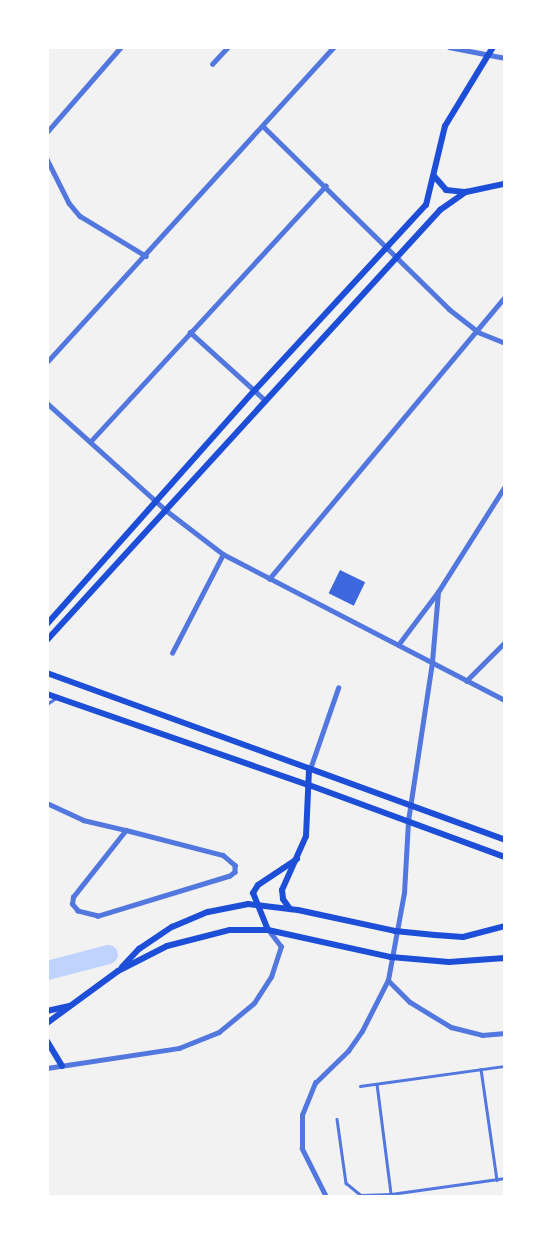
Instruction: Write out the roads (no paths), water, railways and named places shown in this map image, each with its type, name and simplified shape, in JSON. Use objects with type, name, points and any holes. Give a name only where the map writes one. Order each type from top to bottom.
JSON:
[{"type":"main road","points":[[47,624],[255,390],[426,205],[446,126],[491,50]]},
{"type":"main road","points":[[434,176],[446,190],[466,192],[505,184]]},
{"type":"main road","points":[[47,640],[440,210],[466,192]]},
{"type":"main road","points":[[47,673],[505,840]]},
{"type":"main road","points":[[47,694],[309,785],[505,857]]},
{"type":"main road","points":[[141,727],[148,711]]},
{"type":"main road","points":[[290,909],[282,890],[306,836],[309,769]]},
{"type":"main road","points":[[268,930],[253,893],[258,885],[297,859]]},
{"type":"main road","points":[[118,971],[139,949],[172,927],[208,912],[256,904],[396,931],[463,937],[505,926]]},
{"type":"main road","points":[[47,1023],[118,971],[167,946],[230,930],[268,930],[391,957],[449,962],[505,958]]},
{"type":"main road","points":[[47,1011],[70,1005]]},
{"type":"main road","points":[[47,1041],[62,1066]]},
{"type":"street","points":[[47,132],[121,47]]},
{"type":"street","points":[[212,64],[228,47]]},
{"type":"street","points":[[47,362],[334,47]]},
{"type":"street","points":[[449,47],[491,50],[505,58]]},
{"type":"street","points":[[263,126],[397,259],[478,332],[505,343]]},
{"type":"street","points":[[47,159],[69,203],[80,216],[146,256]]},
{"type":"street","points":[[90,442],[325,186]]},
{"type":"street","points":[[269,579],[505,297]]},
{"type":"street","points":[[190,332],[265,400]]},
{"type":"street","points":[[47,403],[167,511],[223,554],[505,700]]},
{"type":"street","points":[[398,645],[438,592],[505,486]]},
{"type":"street","points":[[172,653],[223,554]]},
{"type":"street","points":[[326,1197],[303,1149],[301,1133],[306,1099],[315,1083],[348,1051],[362,1031],[388,980],[404,893],[408,821],[432,662],[438,592]]},
{"type":"street","points":[[466,681],[505,642]]},
{"type":"street","points":[[309,769],[338,688]]},
{"type":"street","points":[[47,803],[83,820],[126,830],[223,855],[235,865],[235,872],[230,876],[98,915],[78,911],[72,904],[73,897],[126,830]]},
{"type":"street","points":[[47,1068],[178,1048],[219,1032],[254,1003],[271,977],[281,947],[268,930]]},
{"type":"street","points":[[388,980],[410,1002],[451,1027],[482,1035],[505,1033]]},
{"type":"lane","points":[[47,704],[56,698]]},
{"type":"lane","points":[[360,1086],[505,1066]]},
{"type":"lane","points":[[481,1069],[497,1180]]},
{"type":"lane","points":[[377,1084],[391,1194]]},
{"type":"lane","points":[[337,1119],[346,1183],[353,1192],[361,1195],[391,1194],[505,1178]]},
{"type":"waterway","points":[[47,970],[108,954]]}]
